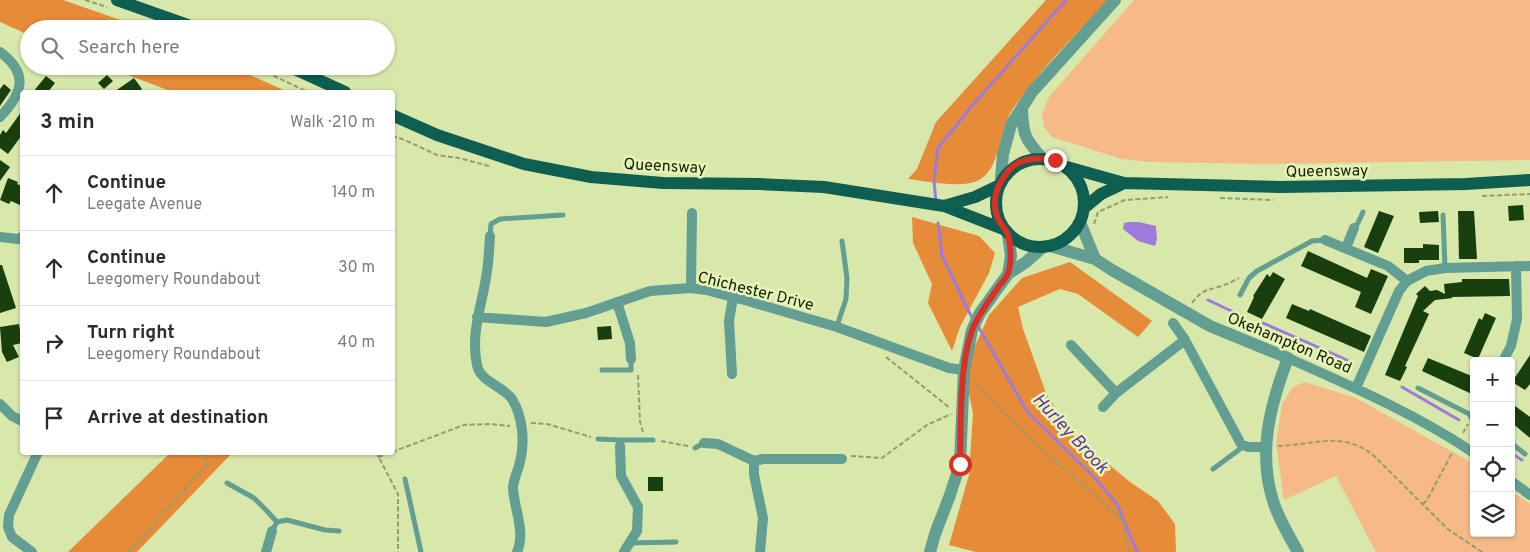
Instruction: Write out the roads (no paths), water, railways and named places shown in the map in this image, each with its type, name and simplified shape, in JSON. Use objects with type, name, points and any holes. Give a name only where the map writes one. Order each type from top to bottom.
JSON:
[{"type":"main road","points":[[117,0],[174,20]]},
{"type":"main road","points":[[308,75],[341,90]]},
{"type":"main road","name":"Queensway","points":[[395,116],[437,134],[524,164],[591,177],[663,183],[824,187],[938,205]]},
{"type":"main road","points":[[938,205],[975,197],[1000,182],[1012,167],[1026,160],[1042,158],[1055,160],[1067,167],[1124,183]]},
{"type":"main road","points":[[1000,182],[995,200],[997,215],[1006,231],[1018,242],[1030,246],[1046,247],[1062,241],[1072,233],[1080,222],[1084,208],[1083,193],[1078,178],[1067,167]]},
{"type":"main road","name":"Queensway","points":[[1124,183],[1280,187],[1466,184],[1530,180]]},
{"type":"main road","points":[[1084,208],[1101,194],[1124,183]]},
{"type":"main road","points":[[938,205],[1006,231]]},
{"type":"street","points":[[1000,182],[1003,154],[1011,125],[1032,92],[1115,0]]},
{"type":"street","points":[[0,52],[15,66],[20,82],[17,96],[0,117]]},
{"type":"street","points":[[1022,110],[1023,131],[1028,143],[1042,158]]},
{"type":"street","points":[[691,288],[692,212]]},
{"type":"street","points":[[1080,222],[1095,259]]},
{"type":"street","points":[[1346,248],[1354,228]]},
{"type":"street","points":[[1006,231],[1011,256],[1008,274]]},
{"type":"street","points":[[490,236],[487,272],[477,317],[474,347],[477,368],[484,378],[511,398],[521,424],[521,461],[513,487],[521,533],[521,544],[517,552]]},
{"type":"street","points":[[0,237],[20,238]]},
{"type":"street","points":[[1326,240],[1388,266],[1407,280]]},
{"type":"street","points":[[930,552],[960,464],[964,370],[972,330],[979,316],[1008,274],[1046,247]]},
{"type":"street","name":"Okehampton Road","points":[[1046,247],[1095,259],[1210,326],[1356,388],[1402,410],[1470,450]]},
{"type":"street","points":[[1505,357],[1511,346],[1517,319],[1516,266]]},
{"type":"street","points":[[1356,388],[1399,291],[1407,280],[1426,270],[1530,266]]},
{"type":"street","name":"Chichester Drive","points":[[477,317],[546,322],[586,313],[650,291],[691,288],[733,297],[837,327],[950,368],[964,370]]},
{"type":"street","points":[[732,374],[729,321],[733,297]]},
{"type":"street","points":[[617,302],[630,342],[632,359]]},
{"type":"street","points":[[1173,323],[1185,340],[1241,444],[1248,447],[1266,447]]},
{"type":"street","points":[[1104,407],[1116,393],[1185,340]]},
{"type":"street","points":[[1071,345],[1116,393]]},
{"type":"street","points":[[1288,358],[1267,430],[1267,471],[1274,504],[1298,552]]},
{"type":"street","points":[[0,404],[20,421]]},
{"type":"street","points":[[620,443],[621,476],[638,507],[637,531],[627,548]]},
{"type":"street","points":[[699,445],[718,444],[754,461],[763,459],[846,457]]},
{"type":"street","points":[[32,552],[12,537],[4,525],[37,455]]},
{"type":"street","points":[[754,461],[754,475],[763,518],[760,552]]},
{"type":"street","points":[[1515,483],[1530,495]]},
{"type":"street","points":[[266,552],[275,526]]},
{"type":"lane","points":[[1354,228],[1363,212]]},
{"type":"lane","points":[[490,236],[492,224],[500,220],[563,215]]},
{"type":"lane","points":[[1443,215],[1445,268]]},
{"type":"lane","points":[[1240,295],[1249,278],[1257,271],[1312,241],[1326,240]]},
{"type":"lane","points":[[837,327],[846,299],[847,278],[842,241]]},
{"type":"lane","points":[[602,370],[630,370],[632,359]]},
{"type":"lane","points":[[1418,388],[1470,414]]},
{"type":"lane","points":[[598,439],[620,443],[654,440]]},
{"type":"lane","points":[[1213,469],[1244,446]]},
{"type":"lane","points":[[1515,446],[1525,454]]},
{"type":"lane","points":[[405,478],[421,552]]},
{"type":"lane","points":[[227,483],[254,498],[268,511],[275,526],[287,520],[325,530],[339,531]]},
{"type":"lane","points":[[627,548],[676,542]]},
{"type":"waterway","name":"Hurley Brook","points":[[936,202],[934,181],[938,148],[970,108],[1066,0]]},
{"type":"waterway","name":"Hurley Brook","points":[[938,223],[942,255],[973,319]]},
{"type":"waterway","points":[[1208,300],[1242,316]]},
{"type":"waterway","points":[[1263,323],[1347,360]]},
{"type":"waterway","name":"Hurley Brook","points":[[978,326],[1028,413],[1093,476],[1117,504],[1137,552]]},
{"type":"waterway","points":[[1402,387],[1459,420]]},
{"type":"waterway","points":[[1515,456],[1522,460]]}]
